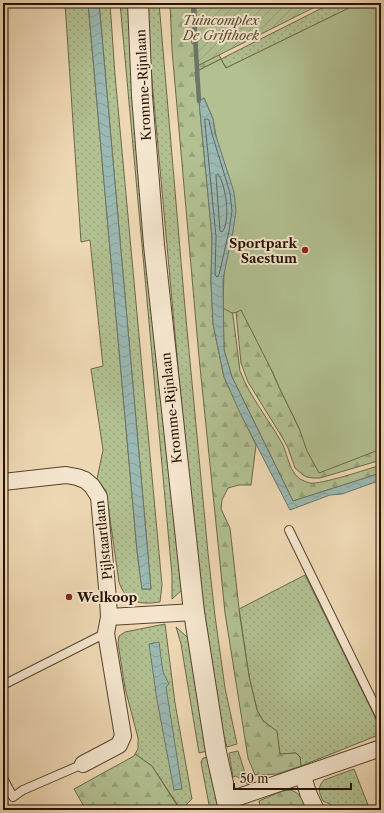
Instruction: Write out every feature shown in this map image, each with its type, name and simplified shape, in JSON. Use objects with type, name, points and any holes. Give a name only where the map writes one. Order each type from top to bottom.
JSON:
[{"type":"street","name":"Kromme-Rijnlaan","points":[[138,3],[142,96],[154,245],[194,612],[216,752],[228,806]]},
{"type":"street","name":"Pijlstaartlaan","points":[[3,482],[77,476],[85,480],[96,491],[99,497],[109,617],[106,633],[123,736],[119,745],[83,764]]},
{"type":"street","points":[[109,617],[194,612]]},
{"type":"street","points":[[228,806],[303,776],[381,748]]},
{"type":"street","points":[[303,776],[308,793],[316,810]]},
{"type":"lane","points":[[289,530],[381,718]]},
{"type":"lane","points":[[3,686],[106,633]]},
{"type":"lane","points":[[3,778],[14,797],[23,790],[83,764]]},
{"type":"green space","points":[[65,3],[88,3],[137,551],[142,589],[151,589],[99,3],[110,3],[115,75],[162,585],[160,602],[140,603],[130,598],[122,589],[119,582],[106,491],[97,479],[103,450],[91,369],[103,366],[90,240],[81,242]]},
{"type":"green space","points":[[120,3],[131,3],[183,589],[172,599],[172,575]]},
{"type":"green space","points":[[145,3],[159,3],[208,553],[225,688],[237,744],[227,747],[218,719],[191,510]]},
{"type":"green space","points":[[170,3],[210,3],[208,27],[191,29],[192,44],[212,39],[221,59],[195,72],[212,237],[211,282],[213,324],[224,377],[256,445],[251,485],[239,485],[228,488],[222,500],[221,509],[230,528],[240,617],[249,676],[257,710],[263,721],[277,731],[280,754],[296,753],[300,757],[301,766],[277,774],[255,775],[248,758],[225,613],[199,357],[172,50]]},
{"type":"green space","name":"Tuincomplex De Grifthoek","points":[[196,3],[323,3],[197,66]]},
{"type":"green space","points":[[332,3],[360,3],[226,68],[221,59]]},
{"type":"green space","name":"Sportpark Saestum","points":[[359,3],[381,3],[381,449],[319,473],[307,451],[299,428],[273,373],[241,310],[232,313],[223,308],[224,269],[233,231],[213,119],[204,98],[199,101],[195,72],[221,59],[226,68]]},
{"type":"green space","points":[[204,85],[240,371],[244,381],[283,445],[289,462],[296,475],[304,481],[310,483],[323,482],[381,465],[381,473],[293,501],[232,377],[224,350],[223,308]]},
{"type":"green space","points":[[233,282],[279,387],[299,428],[381,435],[381,460],[320,478],[307,477],[295,468],[288,448],[248,382],[241,363]]},
{"type":"green space","points":[[305,575],[381,729],[381,734],[301,766],[300,757],[296,753],[280,754],[276,731],[263,721],[257,710],[249,676],[239,609]]},
{"type":"green space","points":[[165,624],[175,703],[192,799],[181,810],[152,766],[135,754],[138,749],[138,738],[125,688],[118,643],[119,636],[125,632]]},
{"type":"green space","points":[[176,627],[187,637],[191,636],[207,751],[199,753],[181,644]]},
{"type":"green space","points":[[238,751],[249,785],[236,776],[233,777],[229,753]]},
{"type":"green space","points":[[135,754],[152,766],[180,810],[86,810],[74,789],[134,756]]},
{"type":"green space","points":[[208,757],[219,810],[210,810],[201,762],[203,758]]},
{"type":"green space","points":[[354,769],[370,810],[333,810],[330,804],[323,801],[320,793],[320,785],[324,780]]},
{"type":"green space","points":[[291,790],[302,798],[309,810],[261,810],[259,801],[282,791]]},
{"type":"water","points":[[88,3],[99,3],[151,589],[142,589],[137,551]]},
{"type":"water","points":[[204,98],[213,119],[215,133],[234,192],[236,211],[223,279],[224,350],[232,377],[293,501],[381,473],[381,480],[342,494],[330,495],[290,510],[240,413],[224,377],[213,324],[211,282],[212,237],[199,101]]},
{"type":"water","points":[[159,642],[163,672],[169,684],[166,687],[182,789],[174,790],[157,700],[149,644]]},
{"type":"waterway","points":[[193,3],[199,101]]},
{"type":"place","name":"Sportpark Saestum","points":[[305,250]]},
{"type":"place","name":"Welkoop","points":[[69,597]]}]
